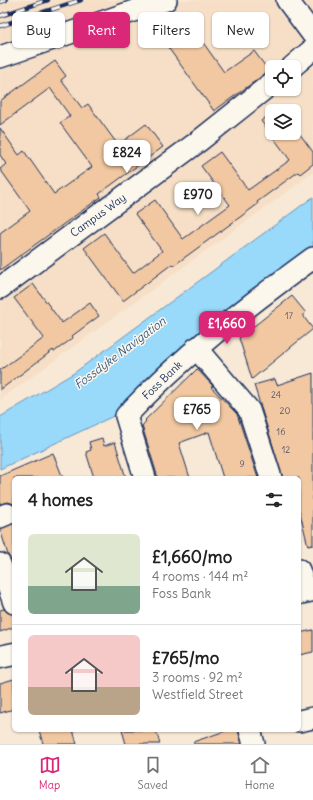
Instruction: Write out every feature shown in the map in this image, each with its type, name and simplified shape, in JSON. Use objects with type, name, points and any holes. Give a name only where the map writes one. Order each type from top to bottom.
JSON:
[{"type":"main road","points":[[0,657],[12,654]]},
{"type":"street","points":[[0,57],[166,0]]},
{"type":"street","points":[[287,0],[313,35]]},
{"type":"street","points":[[300,60],[313,49]]},
{"type":"street","name":"Campus Way","points":[[0,288],[199,141],[265,89]]},
{"type":"street","name":"Foss Bank","points":[[144,476],[126,416],[156,384],[196,348],[312,260]]},
{"type":"street","points":[[196,348],[250,410],[270,476]]},
{"type":"street","points":[[0,564],[12,597]]},
{"type":"street","points":[[301,576],[306,591]]},
{"type":"street","points":[[301,721],[313,718]]},
{"type":"shaded area","points":[[0,0],[313,0],[313,173],[0,400]]},
{"type":"water","name":"Fossdyke Navigation","points":[[313,197],[313,253],[120,413],[0,469],[0,417],[74,373]]},
{"type":"building","points":[[204,44],[224,72],[254,51],[265,66],[265,74],[214,111],[168,48],[204,48]]},
{"type":"building","points":[[55,61],[66,76],[61,80],[82,108],[88,104],[118,145],[146,124],[163,147],[99,194],[101,197],[0,270],[0,233],[30,211],[0,169],[6,164],[0,155],[0,128],[19,155],[24,151],[54,194],[92,167],[60,123],[70,116],[50,88],[0,125],[0,101]]},
{"type":"building","points":[[265,118],[265,126],[261,121]]},
{"type":"building","points":[[301,136],[313,152],[313,164],[300,174],[298,172],[257,202],[258,204],[173,266],[172,264],[123,301],[84,248],[104,233],[133,273],[162,251],[135,214],[155,200],[183,239],[230,205],[201,166],[220,152],[248,190],[290,160],[275,140],[301,140]]},
{"type":"building","points":[[33,284],[62,323],[90,303],[99,316],[72,336],[73,338],[54,352],[53,350],[0,390],[0,370],[44,338],[14,298]]},
{"type":"building","points":[[292,296],[306,313],[303,316],[313,329],[252,379],[239,338]]},
{"type":"building","points":[[197,369],[213,386],[211,387],[237,414],[257,476],[222,476],[209,432],[179,443],[189,476],[157,476],[142,426],[146,421],[145,420]]},
{"type":"building","points":[[313,373],[313,545],[308,546],[301,517],[301,476],[282,476],[254,385],[275,379],[277,385]]},
{"type":"building","points":[[102,438],[104,446],[115,442],[125,476],[93,476],[86,452],[91,450],[89,442]]},
{"type":"building","points":[[53,453],[62,476],[12,476],[12,503],[8,502],[0,504],[0,476]]},
{"type":"building","points":[[12,524],[12,563],[8,555],[0,529]]},
{"type":"building","points":[[4,609],[12,614],[12,628],[0,632],[0,610]]},
{"type":"building","points":[[313,630],[313,652],[301,655],[301,633]]},
{"type":"building","points":[[12,680],[12,710],[0,713],[0,683]]},
{"type":"building","points":[[40,732],[74,732],[77,744],[43,744]]},
{"type":"building","points":[[123,732],[157,732],[160,744],[126,744]]},
{"type":"building","points":[[222,732],[239,732],[242,744],[194,744],[193,742]]},
{"type":"railway","points":[[0,2],[6,0]]},
{"type":"railway","points":[[0,16],[48,0]]},
{"type":"railway","points":[[0,26],[81,0]]}]
